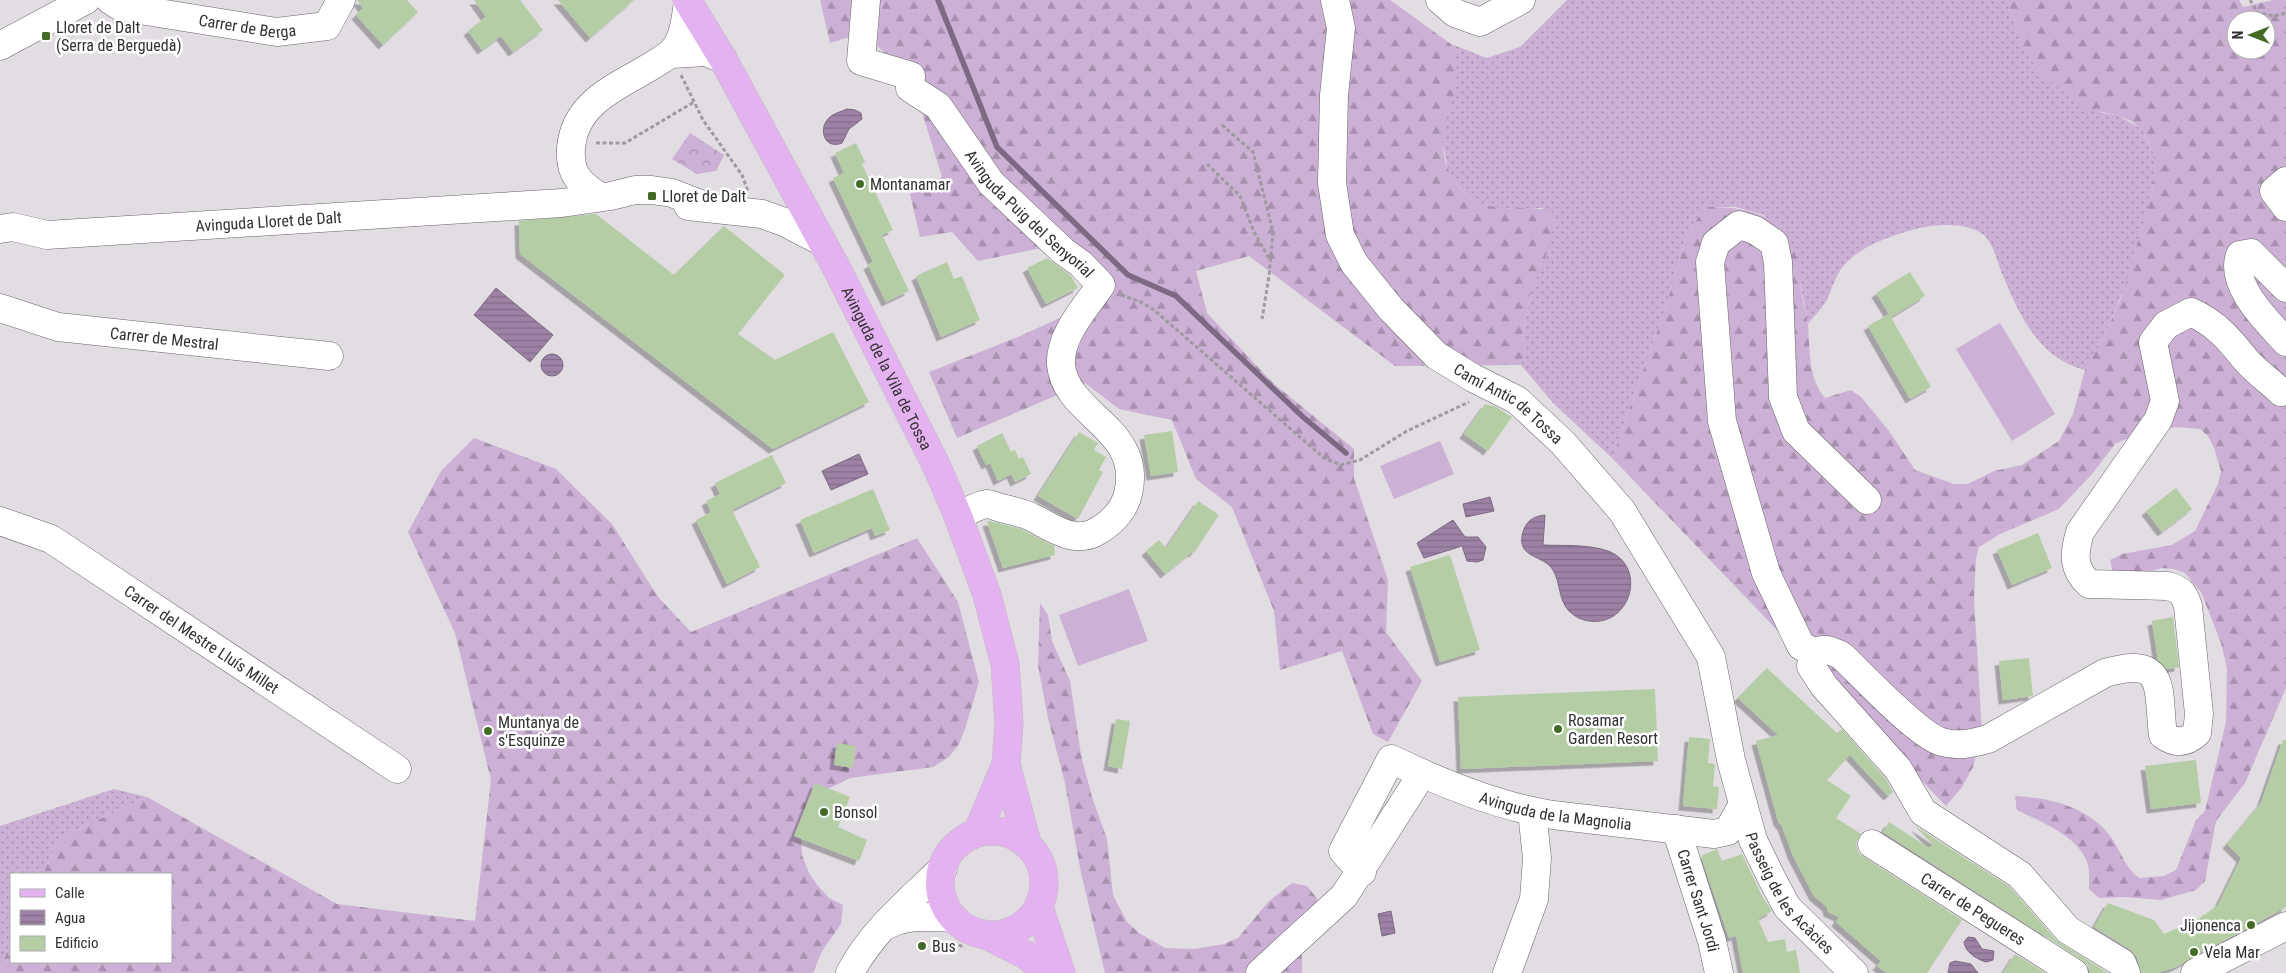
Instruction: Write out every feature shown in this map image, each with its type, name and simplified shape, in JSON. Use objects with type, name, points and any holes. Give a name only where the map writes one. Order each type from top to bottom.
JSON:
[{"type":"main road","name":"Avinguda de la Vila de Tossa","points":[[688,1],[723,59],[821,241],[937,467],[958,516],[987,595],[1004,664],[1009,724],[1006,764],[1026,844]]},
{"type":"main road","name":"Avinguda de la Vila de Tossa","points":[[977,833],[1006,764]]},
{"type":"main road","points":[[984,934],[1007,932],[1017,928],[1027,921],[1039,906],[1043,894],[1043,872],[1034,852],[1026,844],[1006,832],[997,830],[977,833],[957,844],[948,855],[943,868],[942,898],[954,918],[968,928],[1026,955],[1047,973]]},
{"type":"main road","points":[[1039,906],[1061,973]]},
{"type":"street","points":[[0,46],[86,0]]},
{"type":"street","name":"Carrer de Berga","points":[[110,0],[121,7],[277,32],[327,26],[342,0]]},
{"type":"street","name":"Avinguda Puig del Senyorial","points":[[866,0],[860,61],[912,76],[910,88],[938,106],[991,183],[1063,251],[1081,264],[1100,285],[1064,342],[1061,366],[1065,380],[1073,392],[1113,434],[1123,449],[1129,464],[1129,490],[1126,503],[1110,522],[1092,534],[1081,536],[1068,535],[1026,515],[987,504],[958,516]]},
{"type":"street","name":"Camí Antic de Tossa","points":[[1335,0],[1341,28],[1334,95],[1332,183],[1340,235],[1354,264],[1391,309],[1437,356],[1473,378],[1517,400],[1564,443],[1622,511],[1711,657],[1743,804]]},
{"type":"street","points":[[1440,0],[1455,13],[1480,22],[1521,0]]},
{"type":"street","points":[[675,62],[688,1]]},
{"type":"street","points":[[539,203],[558,189],[571,165],[572,140],[580,119],[588,107],[610,89],[675,62],[706,52],[723,59]]},
{"type":"street","name":"Avinguda Lloret de Dalt","points":[[571,165],[582,186],[606,197],[626,202],[708,207],[756,206],[821,241]]},
{"type":"street","points":[[756,206],[775,208],[783,199],[789,180]]},
{"type":"street","points":[[2286,181],[2274,190],[2286,206]]},
{"type":"street","name":"Avinguda Lloret de Dalt","points":[[0,229],[13,228],[47,235],[562,203],[606,197]]},
{"type":"street","points":[[1867,500],[1796,432],[1783,397],[1778,262],[1774,243],[1755,230],[1739,225],[1716,243],[1710,262],[1722,421],[1766,573],[1801,646],[1814,652],[1829,650],[1842,656],[1927,736],[1941,742],[1968,744],[1988,739],[2077,687],[2105,673],[2122,668],[2140,668],[2153,674],[2160,685],[2163,735],[2171,741],[2179,742],[2192,738],[2197,733],[2199,714],[2188,606],[2184,595],[2180,589],[2168,586],[2088,584],[2081,577],[2075,566],[2074,550],[2080,532],[2158,420],[2165,401],[2153,342],[2166,325],[2191,312],[2200,316],[2230,338],[2247,361],[2281,392],[2286,391]]},
{"type":"street","points":[[2286,288],[2251,253],[2240,255],[2237,263],[2238,278],[2261,315],[2286,342]]},
{"type":"street","name":"Carrer de Mestral","points":[[0,308],[58,327],[329,356]]},
{"type":"street","name":"Carrer del Mestre Lluís Millet","points":[[0,521],[51,539],[397,769]]},
{"type":"street","points":[[1814,652],[1811,666],[1824,686],[1898,769],[1923,812],[2020,876],[2068,930],[2122,963],[2126,973]]},
{"type":"street","name":"Avinguda de la Magnolia","points":[[1362,872],[1342,851],[1390,759],[1422,774],[1532,812],[1714,834],[1728,831],[1753,840]]},
{"type":"street","points":[[1260,973],[1344,896],[1362,872],[1422,774]]},
{"type":"street","points":[[1728,831],[1743,804]]},
{"type":"street","name":"Passeig de les Acàcies","points":[[1743,804],[1753,840],[1787,907],[1854,973]]},
{"type":"street","points":[[1508,973],[1534,899],[1537,858],[1532,812]]},
{"type":"street","name":"Carrer Sant Jordi","points":[[1676,829],[1712,940],[1718,973]]},
{"type":"street","name":"Carrer de Pegueres","points":[[1872,844],[2074,973]]},
{"type":"street","points":[[850,973],[883,927],[943,868]]},
{"type":"street","points":[[883,927],[898,919],[915,916],[954,918]]},
{"type":"street","points":[[2195,973],[2286,926]]},
{"type":"path","points":[[2250,0],[2258,13],[2274,16],[2286,13]]},
{"type":"path","points":[[675,62],[703,120],[742,175],[756,206]]},
{"type":"path","points":[[589,142],[625,143],[694,102]]},
{"type":"path","points":[[1222,125],[1253,152],[1273,232],[1262,319]]},
{"type":"path","points":[[1207,164],[1240,196],[1254,232],[1270,261]]},
{"type":"path","points":[[1100,285],[1108,290],[1141,302],[1154,310],[1324,458],[1341,464],[1360,460],[1407,430],[1473,401]]},
{"type":"green space","points":[[820,0],[1390,0],[1451,44],[1457,81],[1445,124],[1443,142],[1446,164],[1450,174],[1463,191],[1481,203],[1500,208],[1537,209],[1556,214],[1546,256],[1530,294],[1523,336],[1525,350],[1521,365],[1395,366],[1249,256],[1196,271],[1207,313],[1273,383],[1354,449],[1354,478],[1388,580],[1386,632],[1422,681],[1388,742],[1373,734],[1342,651],[1280,670],[1274,611],[1232,507],[1196,479],[1172,420],[1119,409],[1085,383],[957,438],[929,372],[1018,337],[1077,310],[1089,288],[1051,246],[978,261],[952,232],[920,237],[910,194],[942,177],[911,77],[863,33],[830,43]]},
{"type":"green space","points":[[1567,0],[2007,0],[2025,52],[2043,75],[2065,93],[2102,113],[2117,115],[2142,129],[2154,155],[2155,170],[2151,197],[2128,280],[2103,339],[2085,370],[2068,364],[2054,355],[2031,331],[2015,302],[1990,243],[1978,231],[1960,226],[1930,226],[1895,235],[1862,250],[1854,255],[1838,273],[1824,304],[1808,324],[1794,250],[1764,215],[1736,207],[1707,207],[1690,228],[1685,241],[1665,309],[1612,458],[1553,403],[1521,365],[1525,350],[1523,336],[1530,294],[1540,269],[1543,208],[1495,208],[1468,197],[1449,175],[1443,145],[1443,131],[1457,74],[1451,44],[1487,58],[1520,47]]},
{"type":"green space","points":[[2007,0],[2239,0],[2243,7],[2273,0],[2286,0],[2286,688],[2245,783],[2216,821],[2205,881],[2196,890],[2161,900],[2124,897],[2099,898],[2089,889],[2088,865],[2075,844],[2057,830],[2017,810],[2015,796],[2057,802],[2094,820],[2113,840],[2127,865],[2139,878],[2164,876],[2176,870],[2196,820],[2205,811],[2226,722],[2227,668],[2221,643],[2201,592],[2185,573],[2174,569],[2162,568],[2149,572],[2113,572],[2110,560],[2122,554],[2172,545],[2195,531],[2218,484],[2221,471],[2208,436],[2200,429],[2175,427],[2139,439],[2126,439],[2115,444],[2093,473],[2059,509],[2000,534],[1979,547],[1976,558],[1974,599],[1982,732],[1973,767],[1962,787],[1946,806],[1612,458],[1665,309],[1685,241],[1690,228],[1707,207],[1734,208],[1758,214],[1769,219],[1787,237],[1794,249],[1797,260],[1808,325],[1811,363],[1819,390],[1825,398],[1851,390],[1862,398],[1889,431],[1915,470],[1954,484],[1968,484],[1994,471],[2022,465],[2059,441],[2073,414],[2085,370],[2103,339],[2122,296],[2151,197],[2155,170],[2154,155],[2142,129],[2131,121],[2117,115],[2088,109],[2075,102],[2043,75],[2025,52]]},
{"type":"green space","points":[[690,133],[724,155],[716,171],[697,174],[672,159]]},
{"type":"green space","points":[[2000,323],[2055,414],[2012,441],[1956,349]]},
{"type":"green space","points":[[474,438],[556,469],[612,524],[658,597],[691,632],[917,538],[958,602],[979,682],[959,744],[949,757],[933,767],[850,778],[820,793],[801,835],[802,855],[809,873],[818,886],[829,898],[843,905],[841,924],[822,951],[813,973],[0,973],[0,968],[10,945],[10,963],[172,963],[172,873],[43,873],[59,838],[147,797],[337,904],[475,921],[491,780],[455,633],[408,532],[441,471]]},
{"type":"green space","points":[[1440,441],[1454,474],[1394,499],[1380,466]]},
{"type":"green space","points":[[1129,589],[1148,641],[1078,666],[1059,615]]},
{"type":"green space","points":[[1040,603],[1048,615],[1052,641],[1070,681],[1081,755],[1092,797],[1107,839],[1113,895],[1127,922],[1139,933],[1165,948],[1194,949],[1224,944],[1238,938],[1269,901],[1292,883],[1307,886],[1316,897],[1322,910],[1302,950],[1302,973],[1105,973],[1081,873],[1065,783],[1048,718],[1038,666]]},
{"type":"green space","points":[[114,789],[147,797],[59,838],[43,873],[10,873],[10,945],[0,968],[0,826]]},
{"type":"water","points":[[847,109],[861,113],[862,119],[849,129],[842,143],[831,144],[825,138],[825,123],[832,115]]},
{"type":"water","points":[[496,288],[553,335],[530,362],[474,315]]},
{"type":"water","points":[[552,354],[560,357],[563,365],[560,373],[552,376],[544,373],[541,365],[544,357]]},
{"type":"water","points":[[859,454],[868,474],[831,490],[822,471]]},
{"type":"water","points":[[1490,497],[1494,511],[1466,517],[1463,504]]},
{"type":"water","points":[[1545,515],[1543,545],[1592,547],[1608,551],[1620,559],[1628,569],[1631,581],[1629,594],[1624,605],[1615,615],[1604,620],[1589,621],[1574,615],[1563,602],[1553,570],[1549,565],[1526,551],[1522,539],[1524,529],[1533,519]]},
{"type":"water","points":[[1453,520],[1465,537],[1478,537],[1486,547],[1483,560],[1477,562],[1467,561],[1462,546],[1424,558],[1417,543]]},
{"type":"water","points":[[1391,911],[1395,933],[1382,936],[1378,914]]},
{"type":"water","points":[[1968,937],[1975,938],[1982,949],[1994,951],[1993,960],[1986,962],[1972,955],[1966,949],[1964,942]]},
{"type":"water","points":[[1955,961],[1971,964],[1978,973],[1948,973],[1950,963]]},
{"type":"building","points":[[357,0],[407,0],[418,12],[383,45],[356,15],[363,8]]},
{"type":"building","points":[[474,0],[520,0],[543,30],[513,52],[501,36],[482,50],[468,31],[486,17]]},
{"type":"building","points":[[558,0],[634,0],[590,38]]},
{"type":"building","points":[[856,143],[865,162],[862,164],[893,230],[882,235],[909,291],[886,302],[868,265],[873,262],[833,178],[844,173],[835,153]]},
{"type":"building","points":[[596,214],[674,275],[724,226],[785,275],[738,334],[775,360],[833,332],[869,402],[773,449],[520,254],[519,221]]},
{"type":"building","points":[[1047,258],[1071,276],[1078,288],[1046,304],[1027,268]]},
{"type":"building","points":[[947,262],[954,279],[962,276],[980,320],[941,337],[916,276]]},
{"type":"building","points":[[1910,272],[1925,296],[1891,317],[1876,293]]},
{"type":"building","points":[[1889,314],[1931,387],[1910,399],[1868,326]]},
{"type":"building","points":[[1485,404],[1496,407],[1512,417],[1488,451],[1464,434]]},
{"type":"building","points":[[1172,431],[1178,472],[1151,476],[1144,435]]},
{"type":"building","points":[[1079,432],[1098,443],[1094,450],[1106,457],[1099,470],[1103,472],[1078,519],[1038,496]]},
{"type":"building","points":[[1002,433],[1011,452],[1015,450],[1019,459],[1023,457],[1031,474],[1015,482],[1011,474],[998,481],[990,463],[986,465],[977,446]]},
{"type":"building","points":[[772,455],[786,483],[732,510],[760,567],[727,584],[696,520],[711,512],[706,501],[720,494],[715,483]]},
{"type":"building","points":[[2176,488],[2192,509],[2162,532],[2146,511]]},
{"type":"building","points":[[873,489],[890,530],[875,536],[872,528],[814,553],[800,520]]},
{"type":"building","points":[[1198,501],[1219,515],[1194,553],[1192,552],[1165,574],[1146,551],[1159,540],[1166,548]]},
{"type":"building","points":[[990,521],[1021,529],[1054,546],[1055,555],[1003,568],[987,522]]},
{"type":"building","points":[[2038,533],[2052,568],[2012,585],[1997,550]]},
{"type":"building","points":[[1450,555],[1480,650],[1440,662],[1410,567]]},
{"type":"building","points":[[2173,617],[2179,667],[2167,669],[2158,660],[2152,621]]},
{"type":"building","points":[[2029,658],[2033,696],[2003,700],[1999,661]]},
{"type":"building","points":[[1767,668],[1837,733],[1842,729],[1885,778],[1893,792],[1888,796],[1850,755],[1827,780],[1851,796],[1836,818],[1861,834],[1856,843],[1858,852],[1962,920],[1927,973],[1887,973],[1877,966],[1881,961],[1836,922],[1839,917],[1828,912],[1827,907],[1814,896],[1793,856],[1782,826],[1778,821],[1756,741],[1778,735],[1738,698]]},
{"type":"building","name":"Rosamar Garden Resort","points":[[1655,689],[1658,761],[1461,769],[1458,697]]},
{"type":"building","points":[[1116,719],[1130,721],[1122,769],[1108,766]]},
{"type":"building","points":[[1689,737],[1710,739],[1708,763],[1715,764],[1713,786],[1719,787],[1717,809],[1683,806]]},
{"type":"building","points":[[2283,740],[2286,740],[2286,907],[2176,967],[2158,973],[2141,973],[2137,957],[2131,950],[2094,927],[2108,903],[2154,920],[2164,934],[2198,919],[2218,905],[2241,858],[2227,844],[2261,803]]},
{"type":"building","points":[[837,743],[856,746],[853,768],[834,765]]},
{"type":"building","points":[[2196,760],[2201,803],[2151,809],[2145,766]]},
{"type":"building","name":"Bonsol","points":[[815,783],[850,797],[838,827],[867,840],[859,861],[794,836]]},
{"type":"building","points":[[1889,822],[1929,848],[1933,845],[1915,826],[2010,887],[2056,940],[2108,973],[2090,973],[2088,965],[2082,960],[1883,832]]},
{"type":"building","points":[[1717,849],[1722,861],[1742,854],[1763,898],[1772,911],[1758,919],[1768,942],[1785,939],[1787,952],[1796,950],[1800,973],[1743,973],[1736,936],[1729,938],[1701,856]]},
{"type":"building","points":[[2015,954],[2045,973],[2003,973]]},
{"type":"waterway","points":[[938,0],[997,147],[1128,275],[1176,296],[1303,417],[1346,453]]},
{"type":"place","name":"Lloret de Dalt (Serra de Berguedà)","points":[[46,36]]},
{"type":"place","name":"Montanamar","points":[[860,184]]},
{"type":"place","name":"Lloret de Dalt","points":[[652,196]]},
{"type":"place","name":"Rosamar Garden Resort","points":[[1558,729]]},
{"type":"place","name":"Muntanya de s'Esquinze","points":[[488,731]]},
{"type":"place","name":"Bonsol","points":[[824,812]]},
{"type":"place","name":"Jijonenca","points":[[2251,925]]},
{"type":"place","name":"Bus","points":[[922,946]]},
{"type":"place","name":"Vela Mar","points":[[2194,952]]}]
